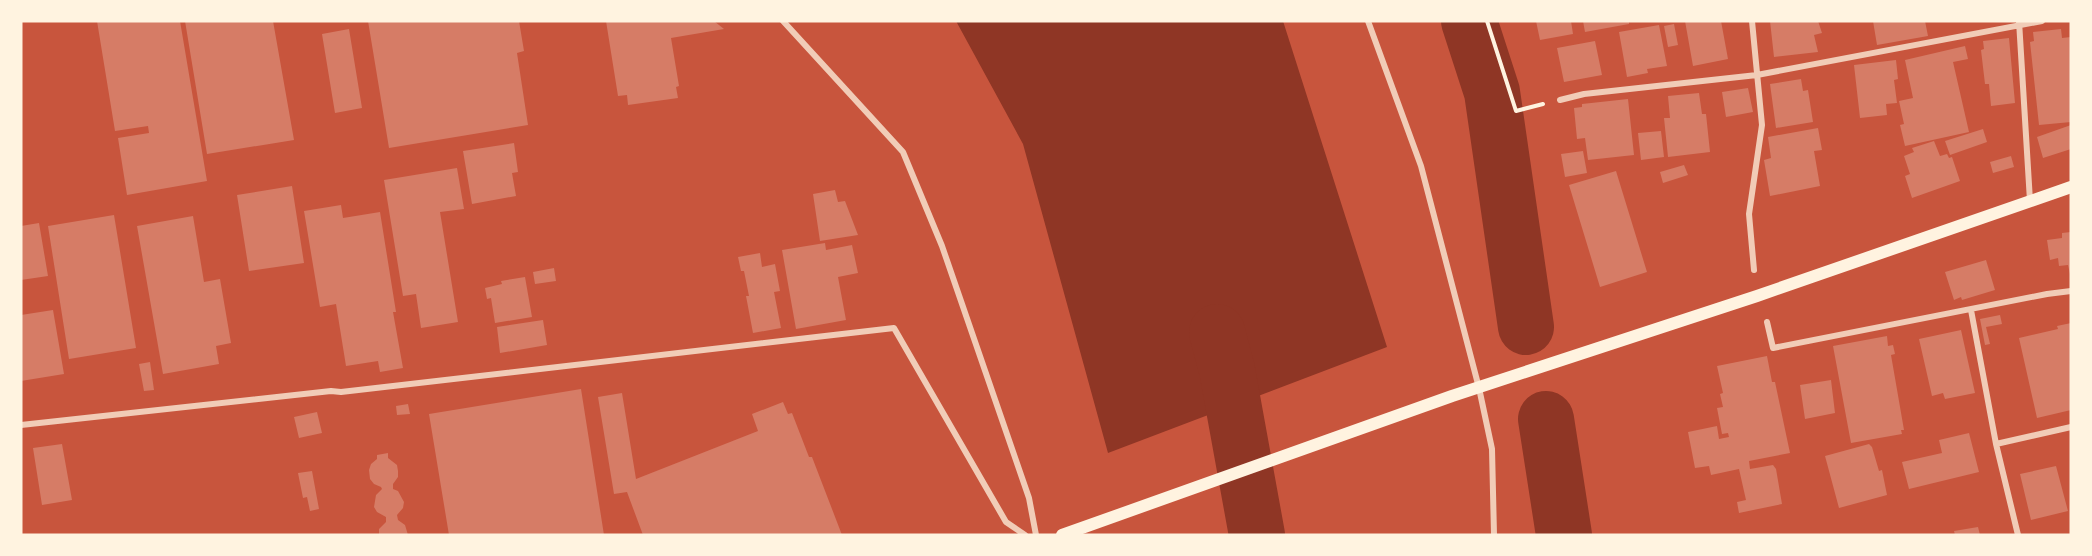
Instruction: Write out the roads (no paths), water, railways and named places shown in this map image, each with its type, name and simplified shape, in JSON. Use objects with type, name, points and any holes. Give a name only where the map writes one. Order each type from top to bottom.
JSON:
[{"type":"main road","points":[[1062,535],[1452,396],[1757,296],[2071,187]]},
{"type":"street","points":[[783,21],[903,152],[946,256],[1029,498],[1036,535]]},
{"type":"street","points":[[1368,21],[1421,166],[1479,388],[1492,449],[1494,535]]},
{"type":"street","points":[[1752,21],[1762,125],[1749,214],[1754,270]]},
{"type":"street","points":[[1560,100],[1584,94],[1757,75],[2019,23],[2042,21]]},
{"type":"street","points":[[2019,23],[2030,201]]},
{"type":"street","points":[[1767,322],[1773,348],[2071,291]]},
{"type":"street","points":[[1971,310],[1996,444],[2018,535]]},
{"type":"street","points":[[21,424],[331,391],[341,393],[894,328],[1006,522],[1025,535]]},
{"type":"street","points":[[1996,444],[2071,427]]},
{"type":"waterway","points":[[1469,21],[1492,92],[1526,327]]},
{"type":"waterway","points":[[1217,332],[1227,370],[1257,535]]},
{"type":"waterway","points":[[1546,419],[1564,535]]}]
